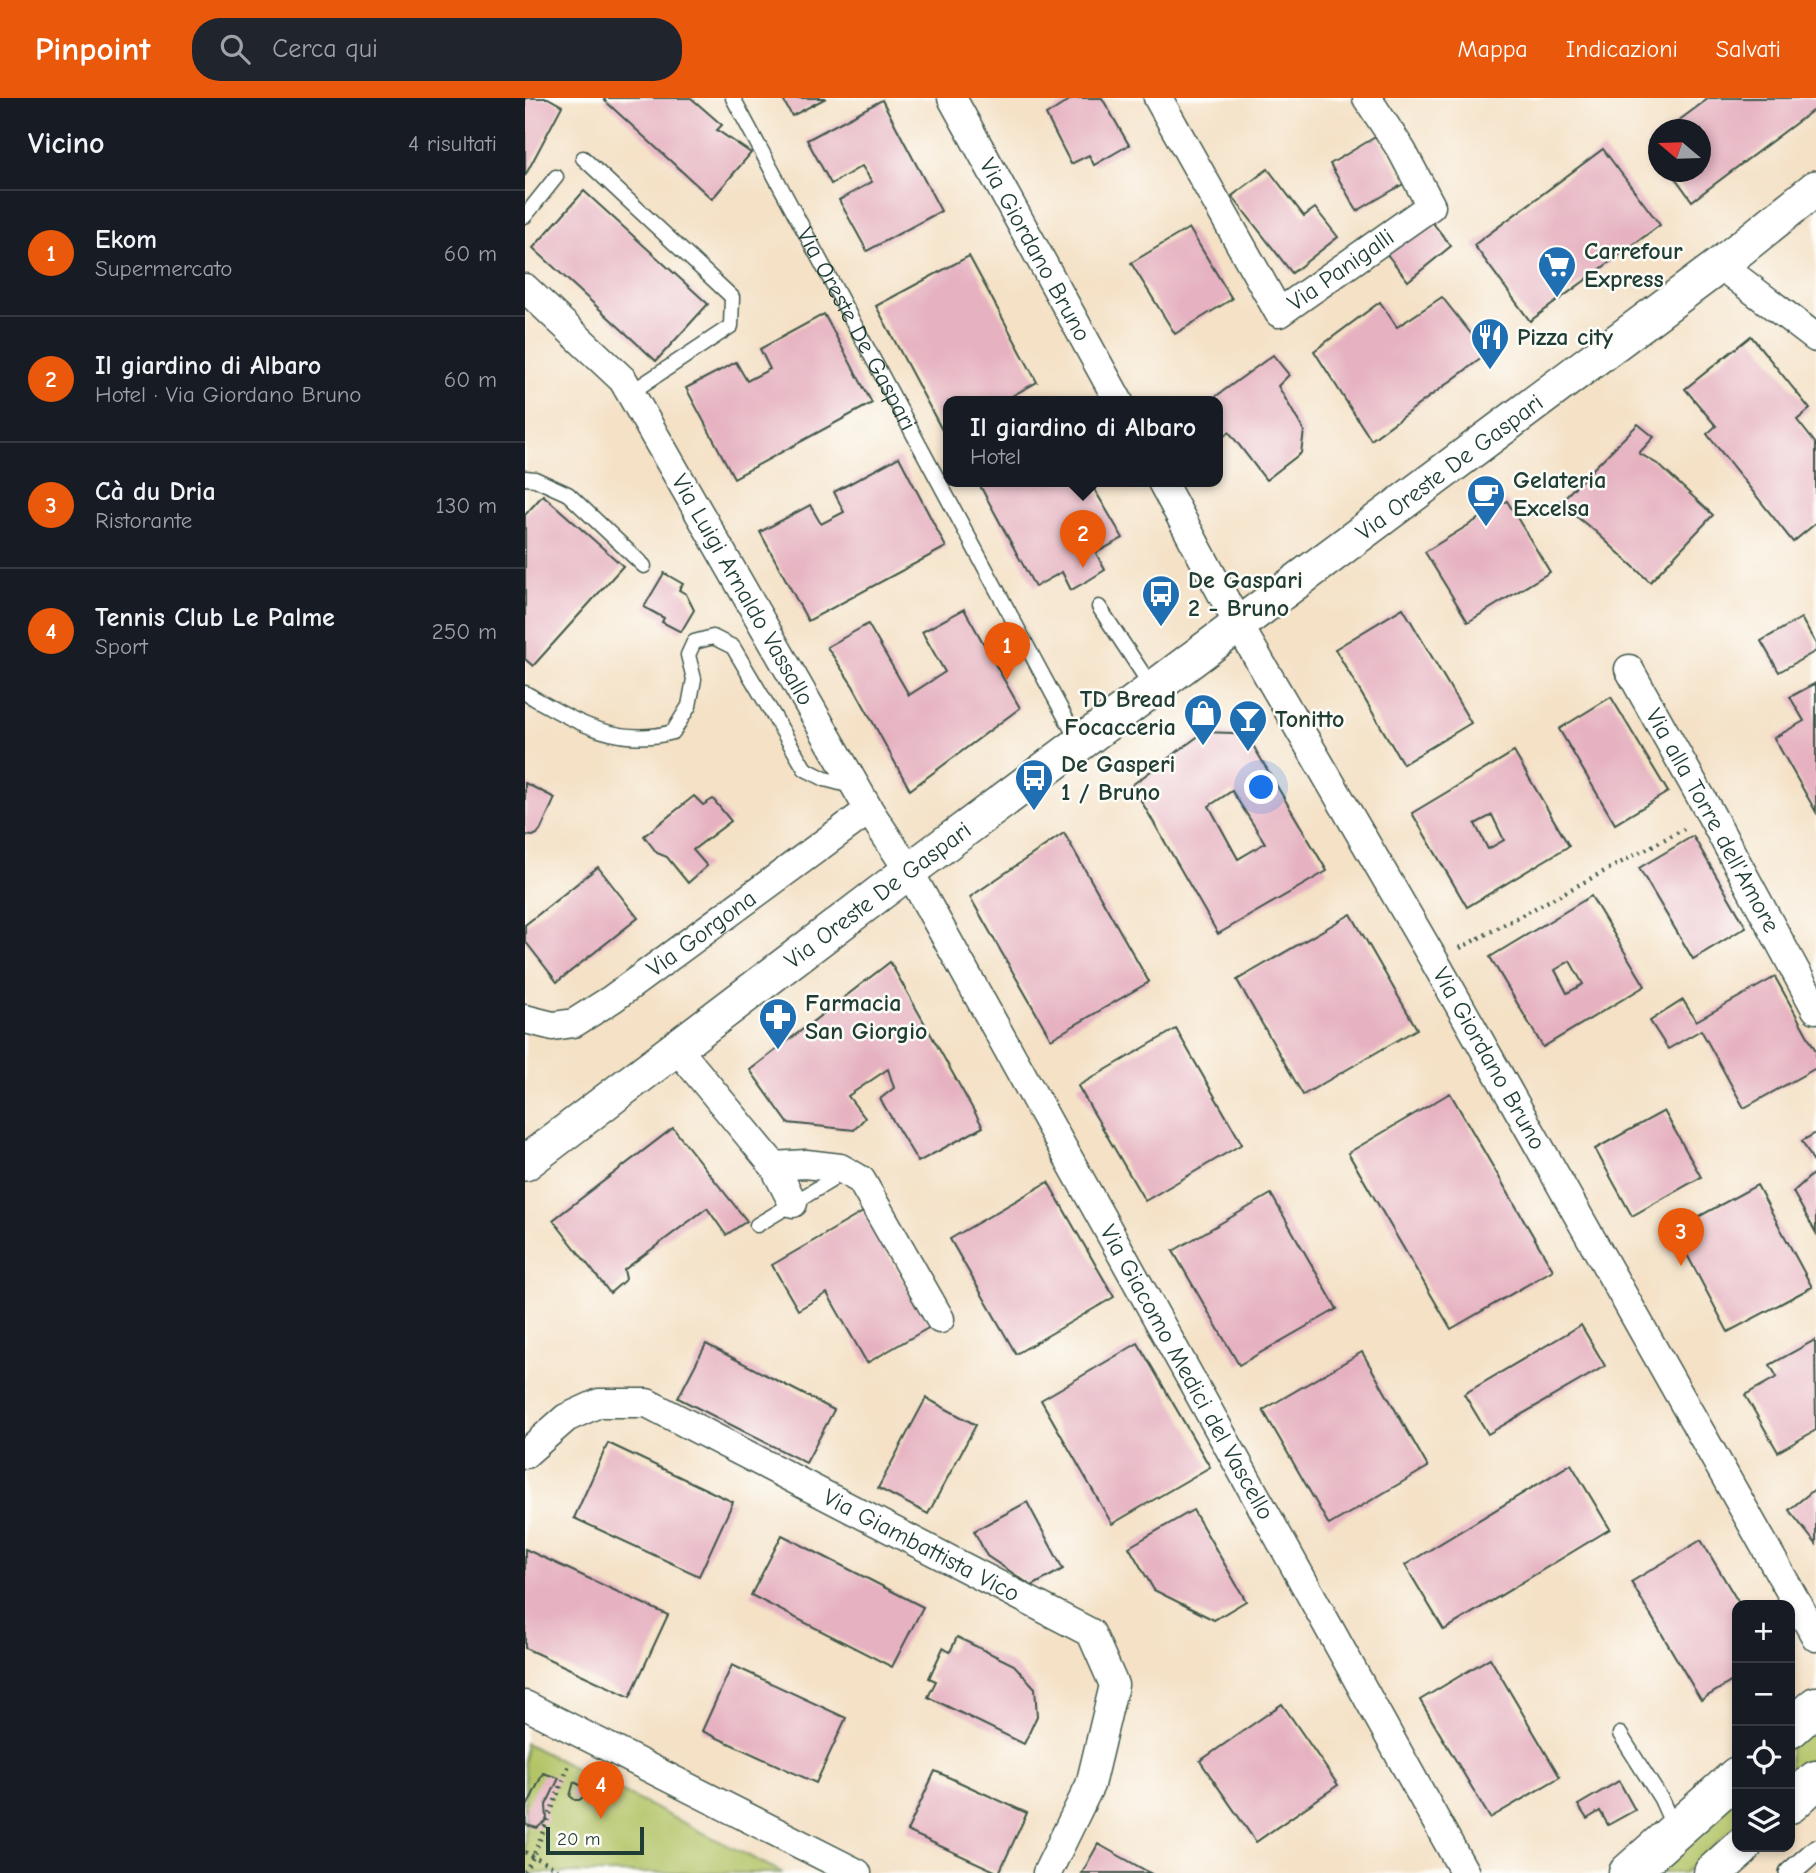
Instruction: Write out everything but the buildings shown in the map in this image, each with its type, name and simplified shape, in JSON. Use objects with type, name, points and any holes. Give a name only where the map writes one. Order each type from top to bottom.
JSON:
[{"type":"main road","points":[[1793,1726],[1816,1706]]},
{"type":"main road","points":[[1628,1873],[1732,1780]]},
{"type":"main road","points":[[1795,1799],[1816,1780]]},
{"type":"main road","points":[[1713,1873],[1736,1852]]},
{"type":"street","name":"Via Panigalli","points":[[1159,98],[1279,313],[1431,206],[1402,151],[1367,98]]},
{"type":"street","name":"Via Giordano Bruno","points":[[958,100],[1116,396]]},
{"type":"street","name":"Via Oreste De Gaspari","points":[[525,1163],[909,871],[1720,265],[1816,188]]},
{"type":"street","points":[[1720,265],[1816,338]]},
{"type":"street","name":"Via Luigi Arnaldo Vassallo","points":[[525,288],[623,380],[863,799],[909,871]]},
{"type":"street","name":"Via Giordano Bruno","points":[[1165,487],[1238,624],[1435,962],[1816,1637]]},
{"type":"street","name":"Via alla Torre dell'Amore","points":[[1629,670],[1816,1009]]},
{"type":"street","name":"Via Gorgona","points":[[525,1019],[553,1026],[573,1023],[623,991],[863,799]]},
{"type":"street","name":"Via Giacomo Medici del Vascello","points":[[909,871],[1465,1873]]},
{"type":"street","points":[[677,1047],[774,1166],[793,1203]]},
{"type":"street","points":[[774,1166],[806,1164],[840,1168],[861,1180],[940,1319]]},
{"type":"street","name":"Via Giambattista Vico","points":[[525,1454],[566,1418],[599,1403],[647,1403],[1091,1633],[1114,1685],[1090,1785],[1047,1873]]},
{"type":"street","points":[[525,1705],[857,1873]]},
{"type":"street","points":[[1790,1873],[1816,1850]]},
{"type":"lane","name":"Via Oreste De Gaspari","points":[[733,98],[1080,744]]},
{"type":"lane","points":[[583,158],[732,297],[731,326],[630,393]]},
{"type":"lane","points":[[525,216],[556,177]]},
{"type":"lane","points":[[525,478],[535,479],[568,494],[644,566]]},
{"type":"lane","points":[[1099,607],[1153,689]]},
{"type":"lane","name":"Via Luigi Arnaldo Vassallo","points":[[525,692],[580,724],[623,736],[654,738],[673,732],[689,706],[694,680],[688,655],[694,642],[713,638],[733,648],[804,769],[863,799]]},
{"type":"lane","points":[[757,1225],[830,1181]]},
{"type":"lane","points":[[1620,1734],[1661,1799],[1675,1831]]},
{"type":"path","points":[[1435,962],[1711,815]]},
{"type":"path","points":[[525,1872],[569,1765]]},
{"type":"path","points":[[525,1852],[565,1873]]},
{"type":"green space","points":[[1816,1721],[1816,1754],[1795,1773],[1795,1740]]},
{"type":"green space","points":[[525,1743],[783,1873],[525,1873]]},
{"type":"green space","points":[[1732,1795],[1732,1830],[1684,1873],[1644,1873]]},
{"type":"place","name":"Carrefour Express","points":[[1557,299]]},
{"type":"place","name":"Pizza city","points":[[1490,371]]},
{"type":"place","name":"Gelateria Excelsa","points":[[1486,528]]},
{"type":"place","name":"Il giardino di Albaro","points":[[1083,568]]},
{"type":"place","name":"De Gaspari 2 - Bruno","points":[[1161,628]]},
{"type":"place","name":"Ekom","points":[[1007,680]]},
{"type":"place","name":"TD Bread Focacceria","points":[[1203,747]]},
{"type":"place","name":"Tonitto","points":[[1248,753]]},
{"type":"place","name":"De Gasperi 1 / Bruno","points":[[1034,812]]},
{"type":"place","name":"Farmacia San Giorgio","points":[[778,1051]]},
{"type":"place","name":"Cà du Dria","points":[[1681,1266]]},
{"type":"place","name":"Tennis Club Le Palme","points":[[601,1819]]}]
